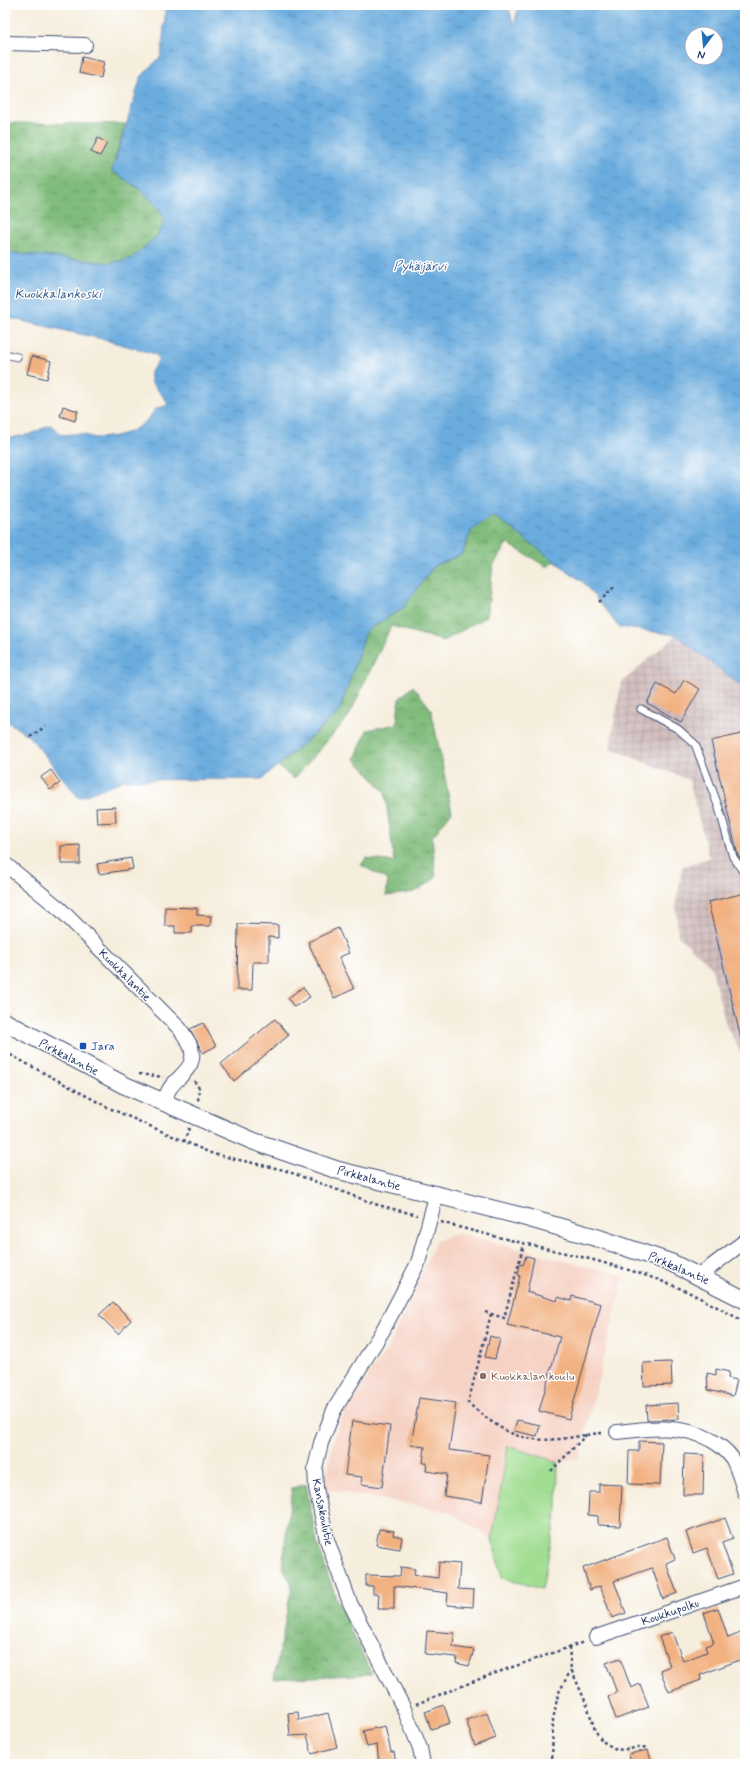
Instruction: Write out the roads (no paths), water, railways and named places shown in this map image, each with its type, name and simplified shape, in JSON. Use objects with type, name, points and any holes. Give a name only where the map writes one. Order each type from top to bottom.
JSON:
[{"type":"street","points":[[5,43],[85,45]]},
{"type":"street","name":"Kuokkalantie","points":[[5,864],[60,909],[180,1029],[190,1045],[192,1063],[187,1072],[170,1088],[163,1102]]},
{"type":"street","name":"Pirkkalantie","points":[[5,1022],[53,1049],[163,1102],[274,1148],[337,1170],[436,1196],[522,1216],[601,1239],[672,1263],[700,1275],[745,1300]]},
{"type":"street","name":"Kansakoulutie","points":[[423,1764],[420,1748],[404,1709],[350,1603],[327,1540],[316,1488],[315,1468],[321,1443],[334,1410],[383,1330],[418,1263],[436,1196]]},
{"type":"street","points":[[700,1275],[745,1241]]},
{"type":"street","points":[[617,1432],[649,1428],[678,1428],[698,1434],[718,1444],[731,1457],[745,1493]]},
{"type":"street","name":"Koukkupolku","points":[[596,1637],[745,1586]]},
{"type":"lane","points":[[5,354],[17,357]]},
{"type":"lane","points":[[641,709],[678,729],[695,744],[718,808],[733,856],[745,874]]},
{"type":"water","name":"Pyhäjärvi","points":[[165,5],[508,5],[513,23],[515,21],[519,5],[745,5],[745,683],[740,685],[676,635],[619,627],[584,583],[493,515],[472,529],[462,554],[434,566],[403,608],[366,631],[339,712],[262,779],[124,780],[79,798],[30,737],[5,720],[5,439],[31,434],[50,425],[61,435],[84,434],[93,438],[114,436],[138,428],[150,417],[155,409],[168,405],[166,400],[151,382],[151,372],[159,359],[155,354],[102,339],[5,317],[5,252],[109,263],[131,259],[158,235],[165,220],[161,212],[143,192],[112,171],[141,77],[161,56],[166,8]]},
{"type":"place","name":"Jara","points":[[83,1046]]},
{"type":"place","name":"Kuokkalan koulu","points":[[483,1376]]},
{"type":"water label","name":"Kuokkalankoski","points":[[58,293]]}]
